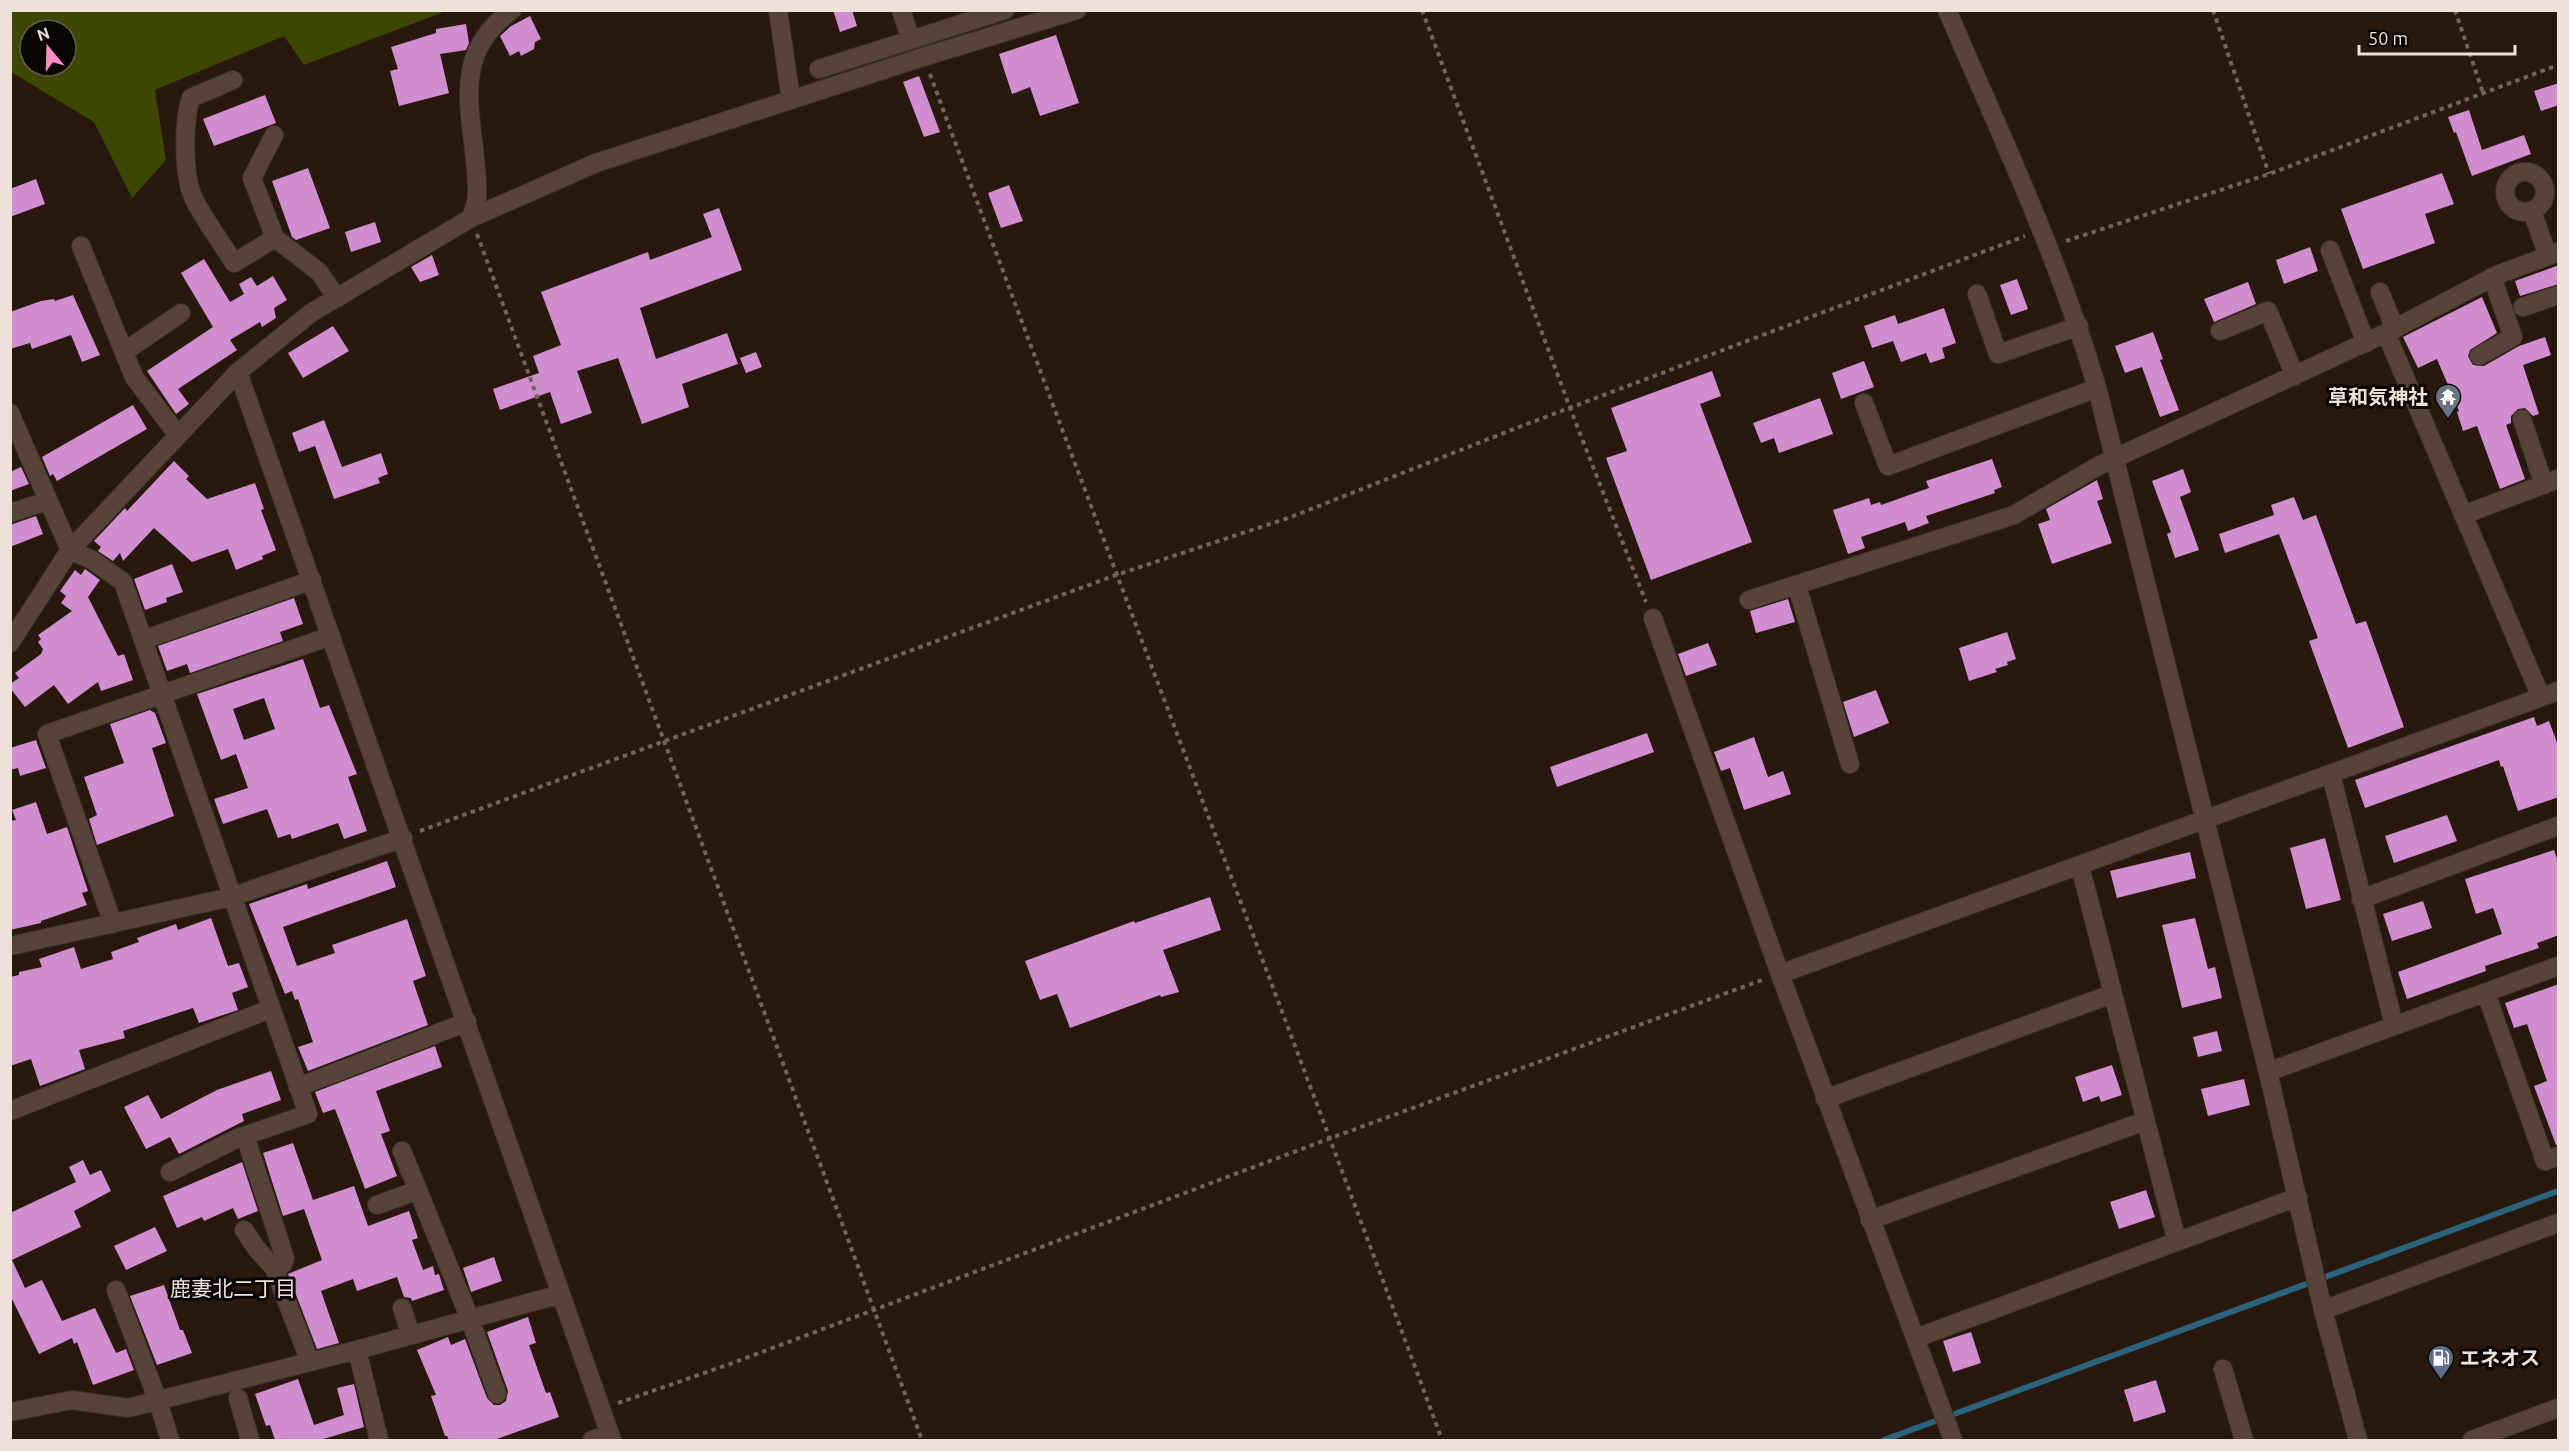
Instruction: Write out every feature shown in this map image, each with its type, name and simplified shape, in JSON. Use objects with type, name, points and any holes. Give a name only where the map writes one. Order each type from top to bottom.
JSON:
[{"type":"street","points":[[471,218],[478,198],[469,116],[470,82],[479,45],[495,23],[512,10]]},
{"type":"street","points":[[778,10],[791,100]]},
{"type":"street","points":[[901,10],[911,40]]},
{"type":"street","points":[[819,69],[1005,10]]},
{"type":"street","points":[[10,643],[70,550],[177,434],[238,372],[311,313],[471,218],[596,163],[923,57],[1077,10]]},
{"type":"street","points":[[1947,10],[2042,230],[2079,326],[2097,388],[2268,1072],[2321,1302],[2358,1440]]},
{"type":"street","points":[[233,80],[191,98],[187,108],[184,146],[193,197],[234,262],[275,238]]},
{"type":"street","points":[[274,135],[252,178],[275,238],[320,272],[337,298]]},
{"type":"street","points":[[1749,600],[2014,515],[2116,458],[2391,331],[2493,277],[2553,254],[2532,211]]},
{"type":"street","points":[[81,246],[134,377],[177,434]]},
{"type":"street","points":[[2330,250],[2366,343]]},
{"type":"street","points":[[2479,356],[2512,337],[2493,277]]},
{"type":"street","points":[[2380,292],[2391,331],[2463,515],[2541,698]]},
{"type":"street","points":[[1977,294],[1998,354],[2079,326]]},
{"type":"street","points":[[2523,307],[2559,295]]},
{"type":"street","points":[[2220,331],[2268,311],[2295,376]]},
{"type":"street","points":[[124,352],[181,313]]},
{"type":"street","points":[[238,372],[602,1408],[611,1437],[592,1440]]},
{"type":"street","points":[[1864,403],[1888,466],[2097,388]]},
{"type":"street","points":[[10,414],[70,550],[92,560],[123,582],[308,1114],[245,1136],[170,1172]]},
{"type":"street","points":[[2463,515],[2551,482],[2522,419]]},
{"type":"street","points":[[10,513],[47,501]]},
{"type":"street","points":[[143,640],[312,580]]},
{"type":"street","points":[[1797,586],[1850,764]]},
{"type":"street","points":[[1653,618],[1779,974],[1951,1436]]},
{"type":"street","points":[[113,924],[47,734],[331,636]]},
{"type":"street","points":[[1779,974],[2559,691]]},
{"type":"street","points":[[2331,774],[2394,1025]]},
{"type":"street","points":[[2361,899],[2559,826]]},
{"type":"street","points":[[10,946],[231,897],[403,838]]},
{"type":"street","points":[[2080,866],[2176,1242]]},
{"type":"street","points":[[2268,1072],[2559,966]]},
{"type":"street","points":[[2486,993],[2545,1161],[2559,1156]]},
{"type":"street","points":[[1825,1099],[2112,994]]},
{"type":"street","points":[[10,1111],[270,1009]]},
{"type":"street","points":[[298,1087],[467,1022]]},
{"type":"street","points":[[1870,1220],[2145,1121]]},
{"type":"street","points":[[245,1136],[285,1258],[283,1264],[274,1268]]},
{"type":"street","points":[[402,1151],[470,1319],[497,1394]]},
{"type":"street","points":[[377,1205],[418,1190]]},
{"type":"street","points":[[1916,1338],[2298,1197]]},
{"type":"street","points":[[2321,1302],[2559,1223]]},
{"type":"street","points":[[244,1230],[274,1268],[310,1362]]},
{"type":"street","points":[[116,1290],[158,1401],[170,1440]]},
{"type":"street","points":[[10,1412],[72,1400],[128,1408],[357,1350],[561,1294]]},
{"type":"street","points":[[402,1308],[411,1335]]},
{"type":"street","points":[[357,1350],[379,1440]]},
{"type":"street","points":[[2223,1369],[2244,1440]]},
{"type":"street","points":[[238,1398],[250,1440]]},
{"type":"street","points":[[2472,1440],[2559,1408]]},
{"type":"path","points":[[1422,10],[1570,408],[1653,618]]},
{"type":"path","points":[[2212,10],[2270,174]]},
{"type":"path","points":[[2455,10],[2483,93]]},
{"type":"path","points":[[923,57],[1116,575],[1331,1138],[1442,1440]]},
{"type":"path","points":[[2048,247],[2270,174],[2559,65]]},
{"type":"path","points":[[471,218],[922,1440]]},
{"type":"path","points":[[403,838],[1116,575],[1292,517],[1570,408],[2042,230]]},
{"type":"path","points":[[602,1408],[874,1311],[1331,1138],[1779,974]]},
{"type":"green space","points":[[11,10],[446,10],[304,65],[284,36],[155,90],[166,160],[132,198],[94,122],[21,78],[78,78],[78,18],[18,18],[18,76],[11,72]]},
{"type":"building","points":[[833,10],[852,10],[857,26],[840,32]]},
{"type":"building","points":[[530,16],[541,39],[535,42],[534,49],[521,56],[519,51],[510,56],[500,36],[511,26]]},
{"type":"building","points":[[466,24],[469,43],[466,50],[440,54],[449,93],[399,106],[390,71],[398,69],[391,47],[436,33],[436,29]]},
{"type":"building","points":[[1056,35],[1079,103],[1040,116],[1030,87],[1012,94],[999,54]]},
{"type":"building","points":[[919,76],[940,132],[924,137],[903,82]]},
{"type":"building","points":[[2559,83],[2559,105],[2541,111],[2534,91]]},
{"type":"building","points":[[265,95],[276,123],[214,146],[203,119]]},
{"type":"building","points":[[2469,110],[2482,150],[2524,135],[2531,154],[2472,176],[2448,117]]},
{"type":"building","points":[[308,168],[330,228],[296,240],[292,237],[272,181]]},
{"type":"building","points":[[2442,173],[2454,204],[2425,214],[2435,243],[2363,269],[2341,209]]},
{"type":"building","points":[[36,179],[45,204],[10,217],[10,189]]},
{"type":"building","points":[[1009,185],[1023,221],[1001,228],[988,193]]},
{"type":"building","points":[[719,208],[742,270],[640,308],[656,359],[727,333],[738,364],[682,384],[689,407],[642,424],[618,358],[577,371],[592,413],[561,424],[550,392],[500,410],[493,389],[539,373],[533,356],[561,345],[541,292],[648,252],[650,260],[712,237],[703,214]]},
{"type":"building","points":[[375,222],[381,242],[351,252],[345,232]]},
{"type":"building","points":[[2310,247],[2318,271],[2284,284],[2276,260]]},
{"type":"building","points":[[432,255],[439,275],[420,282],[411,267]]},
{"type":"building","points":[[204,259],[230,302],[244,294],[239,284],[251,277],[257,286],[273,276],[287,300],[274,308],[276,318],[262,327],[260,322],[230,340],[237,350],[178,389],[189,404],[176,414],[147,371],[213,327],[181,273]]},
{"type":"building","points":[[2559,265],[2559,284],[2520,296],[2515,281]]},
{"type":"building","points":[[2017,279],[2028,309],[2011,315],[2000,285]]},
{"type":"building","points":[[2248,282],[2256,304],[2214,322],[2204,299]]},
{"type":"building","points":[[73,295],[100,355],[82,362],[71,335],[32,349],[30,343],[10,349],[10,312],[41,301],[54,299],[55,301]]},
{"type":"building","points":[[2482,297],[2497,333],[2470,350],[2468,356],[2473,365],[2484,366],[2519,346],[2545,337],[2551,355],[2523,365],[2539,414],[2533,416],[2525,408],[2518,409],[2511,416],[2511,423],[2506,425],[2525,479],[2500,489],[2477,426],[2463,431],[2457,412],[2459,411],[2437,359],[2418,368],[2403,337]]},
{"type":"building","points":[[1944,308],[1956,343],[1942,348],[1945,358],[1930,363],[1926,353],[1901,362],[1893,341],[1872,348],[1864,326],[1895,315],[1898,324]]},
{"type":"building","points":[[333,326],[349,351],[303,378],[288,353]]},
{"type":"building","points":[[2153,332],[2163,359],[2160,360],[2179,410],[2160,417],[2142,367],[2125,373],[2115,346]]},
{"type":"building","points":[[756,352],[762,367],[746,373],[740,358]]},
{"type":"building","points":[[1864,361],[1874,387],[1841,399],[1832,373]]},
{"type":"building","points":[[1712,371],[1721,396],[1700,404],[1752,542],[1651,580],[1606,458],[1627,451],[1611,408]]},
{"type":"building","points":[[1820,398],[1833,434],[1779,453],[1774,438],[1761,443],[1753,423]]},
{"type":"building","points":[[133,405],[147,429],[57,481],[53,474],[50,476],[42,457]]},
{"type":"building","points":[[324,420],[342,467],[381,453],[388,474],[378,478],[380,483],[334,499],[315,446],[299,452],[292,433]]},
{"type":"building","points":[[1992,459],[2002,487],[1994,490],[1995,493],[1926,516],[1929,523],[1908,531],[1905,522],[1861,537],[1865,548],[1848,554],[1833,510],[1869,498],[1871,505],[1880,502],[1881,505],[1929,488],[1926,481]]},
{"type":"building","points":[[174,461],[189,476],[186,479],[207,499],[255,483],[264,509],[261,510],[276,550],[262,556],[263,559],[236,570],[228,549],[192,562],[154,528],[123,561],[120,553],[113,561],[98,551],[101,547],[94,541],[125,508],[127,511]]},
{"type":"building","points":[[21,467],[29,484],[10,491],[10,472]]},
{"type":"building","points":[[2183,469],[2191,492],[2180,497],[2199,550],[2175,558],[2167,534],[2171,532],[2152,481]]},
{"type":"building","points":[[2097,480],[2103,499],[2097,501],[2112,543],[2052,564],[2038,524],[2050,520],[2046,509]]},
{"type":"building","points":[[2294,497],[2303,520],[2316,515],[2356,624],[2366,621],[2404,727],[2348,748],[2309,641],[2318,638],[2279,534],[2225,553],[2219,534],[2274,515],[2271,505]]},
{"type":"building","points":[[36,516],[43,534],[10,547],[10,525]]},
{"type":"building","points":[[172,564],[183,592],[166,598],[167,602],[145,610],[134,579]]},
{"type":"building","points":[[85,569],[100,580],[88,597],[118,656],[124,654],[133,680],[101,691],[98,682],[68,704],[54,685],[25,707],[10,688],[10,684],[19,678],[15,673],[41,654],[43,649],[38,642],[41,639],[38,635],[72,611],[61,603],[66,596],[60,591],[75,570],[81,575]]},
{"type":"building","points":[[294,598],[303,624],[280,632],[283,641],[190,673],[187,664],[167,671],[158,646]]},
{"type":"building","points":[[1788,599],[1795,622],[1756,633],[1750,611]]},
{"type":"building","points":[[2007,632],[2016,659],[2007,662],[2008,665],[1995,669],[1997,672],[1969,681],[1959,648]]},
{"type":"building","points":[[1708,643],[1717,665],[1686,676],[1678,654]]},
{"type":"building","points":[[303,659],[320,708],[329,705],[357,774],[348,777],[367,831],[344,839],[338,823],[292,839],[290,834],[278,838],[267,809],[223,824],[214,799],[248,788],[236,754],[221,760],[197,694]],"holes":[[[264,698],[275,729],[244,740],[233,709]]]},
{"type":"building","points":[[1876,690],[1889,723],[1854,737],[1843,702]]},
{"type":"building","points":[[150,710],[155,713],[166,743],[152,748],[174,816],[97,845],[89,819],[97,815],[84,777],[124,763],[110,724]]},
{"type":"building","points":[[2534,717],[2537,726],[2549,721],[2559,748],[2559,797],[2518,811],[2499,760],[2365,808],[2355,780]]},
{"type":"building","points":[[1647,733],[1654,752],[1557,787],[1550,767]]},
{"type":"building","points":[[1754,737],[1768,777],[1783,771],[1791,794],[1744,810],[1730,768],[1721,771],[1714,752]]},
{"type":"building","points":[[36,740],[46,768],[20,776],[18,768],[10,770],[10,748]]},
{"type":"building","points":[[36,802],[47,834],[67,827],[88,891],[82,893],[87,905],[41,921],[41,923],[10,930],[10,821],[16,820],[12,810]]},
{"type":"building","points":[[2447,815],[2457,841],[2394,863],[2385,836]]},
{"type":"building","points":[[2325,838],[2341,900],[2306,909],[2290,848]]},
{"type":"building","points":[[2554,850],[2559,864],[2559,935],[2537,943],[2539,948],[2485,966],[2486,971],[2407,999],[2398,972],[2502,934],[2493,908],[2476,914],[2465,879]]},
{"type":"building","points":[[2190,852],[2196,878],[2117,898],[2110,871]]},
{"type":"building","points":[[387,861],[396,887],[283,927],[297,966],[335,953],[332,945],[407,919],[426,976],[413,981],[428,1025],[308,1071],[298,1047],[313,1042],[298,999],[295,1000],[292,991],[285,994],[249,904],[307,884],[308,889]]},
{"type":"building","points":[[1210,897],[1221,930],[1163,950],[1179,992],[1161,997],[1160,995],[1070,1028],[1057,994],[1040,1000],[1025,961],[1134,921],[1135,923]]},
{"type":"building","points":[[2423,901],[2432,928],[2392,941],[2383,914]]},
{"type":"building","points":[[211,918],[228,966],[239,963],[248,987],[232,993],[238,1010],[199,1023],[193,1008],[123,1031],[125,1038],[79,1050],[85,1069],[40,1086],[31,1059],[10,1066],[10,977],[19,975],[19,972],[42,967],[39,959],[74,947],[81,969],[113,959],[111,952],[139,942],[137,938],[176,924],[178,930]]},
{"type":"building","points":[[2195,918],[2208,969],[2215,967],[2222,998],[2182,1008],[2162,925]]},
{"type":"building","points":[[2559,984],[2559,1145],[2556,1145],[2534,1086],[2547,1081],[2527,1024],[2514,1028],[2505,1003]]},
{"type":"building","points":[[2217,1031],[2222,1051],[2198,1057],[2193,1037]]},
{"type":"building","points":[[435,1046],[442,1067],[376,1091],[390,1131],[381,1134],[397,1176],[365,1189],[335,1109],[323,1113],[315,1092]]},
{"type":"building","points":[[2112,1065],[2122,1095],[2101,1102],[2099,1096],[2083,1102],[2075,1077]]},
{"type":"building","points":[[271,1071],[281,1100],[242,1114],[244,1121],[179,1154],[170,1137],[146,1149],[124,1107],[148,1095],[161,1119],[217,1090]]},
{"type":"building","points":[[2244,1079],[2250,1105],[2208,1116],[2201,1089]]},
{"type":"building","points":[[293,1143],[313,1200],[354,1186],[368,1226],[409,1211],[418,1238],[412,1240],[423,1270],[433,1266],[435,1275],[439,1274],[444,1290],[412,1301],[411,1298],[404,1297],[397,1277],[357,1291],[353,1279],[321,1291],[339,1343],[317,1349],[288,1274],[322,1260],[304,1209],[283,1216],[263,1153]]},
{"type":"building","points":[[83,1160],[90,1175],[101,1170],[111,1191],[74,1211],[81,1227],[12,1260],[25,1288],[42,1280],[62,1321],[95,1308],[116,1353],[126,1349],[134,1370],[93,1385],[77,1342],[74,1344],[72,1338],[39,1354],[10,1295],[10,1213],[76,1182],[69,1167]]},
{"type":"building","points":[[242,1162],[258,1211],[238,1219],[233,1208],[204,1221],[202,1217],[177,1228],[163,1196]]},
{"type":"building","points":[[2146,1190],[2155,1217],[2119,1229],[2110,1202]]},
{"type":"building","points":[[155,1227],[167,1251],[126,1270],[114,1246]]},
{"type":"building","points":[[494,1257],[502,1281],[471,1292],[463,1268]]},
{"type":"building","points":[[164,1285],[180,1330],[183,1330],[192,1353],[157,1365],[130,1296]]},
{"type":"building","points":[[528,1317],[536,1343],[529,1345],[546,1393],[550,1392],[559,1417],[494,1440],[449,1440],[445,1436],[431,1396],[436,1395],[417,1350],[448,1337],[451,1345],[465,1339],[487,1398],[494,1405],[500,1405],[506,1401],[508,1391],[487,1332]]},
{"type":"building","points":[[1971,1332],[1981,1363],[1953,1372],[1943,1341]]},
{"type":"building","points":[[298,1379],[314,1425],[344,1415],[337,1388],[354,1384],[364,1427],[320,1440],[275,1440],[270,1425],[266,1426],[255,1394]]},
{"type":"building","points":[[2156,1380],[2166,1412],[2134,1422],[2124,1390]]},
{"type":"waterway","points":[[1884,1440],[2558,1191]]},
{"type":"place","name":"草和気神社","points":[[2448,420]]},
{"type":"place","name":"エネオス","points":[[2441,1381]]},
{"type":"district","name":"鹿妻北二丁目","points":[[233,1289]]}]
